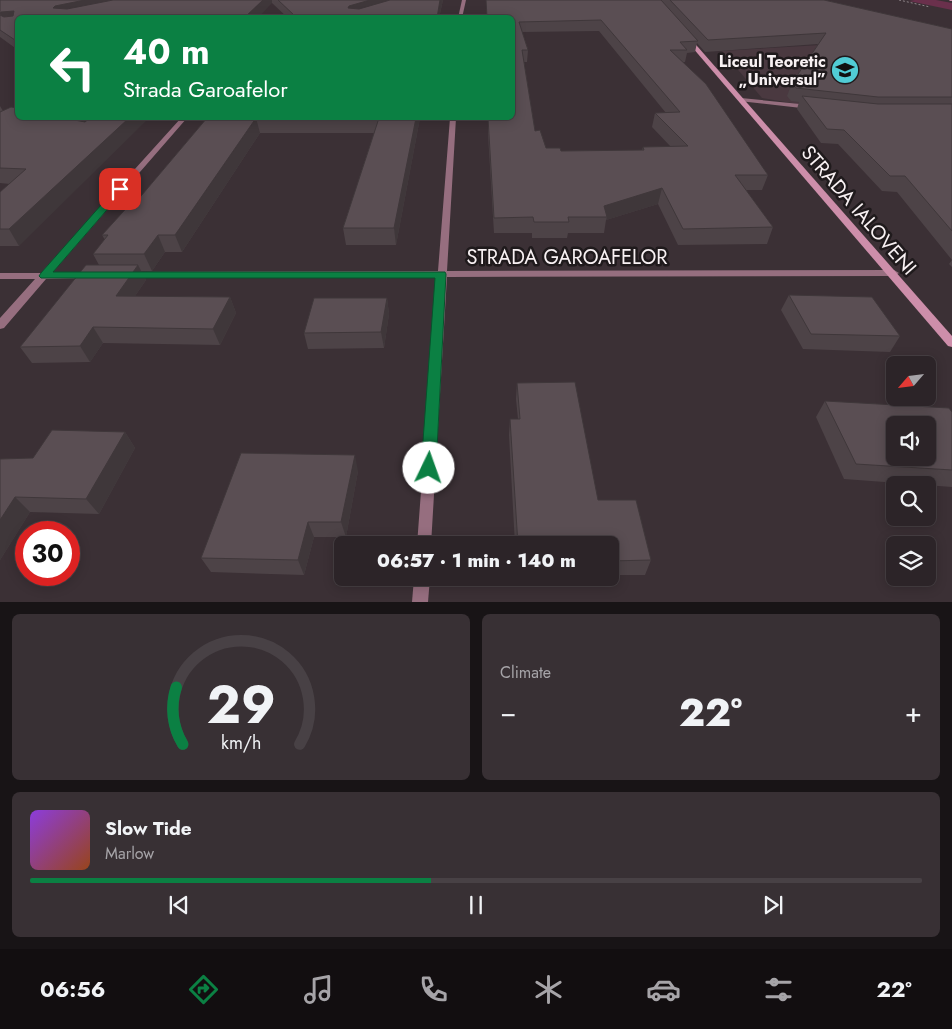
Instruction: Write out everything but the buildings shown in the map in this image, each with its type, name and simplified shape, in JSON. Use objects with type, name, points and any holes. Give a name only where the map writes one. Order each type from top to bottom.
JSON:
[{"type":"street","points":[[461,15],[464,0]]},
{"type":"street","name":"STRADA IALOVENI","points":[[684,35],[894,273],[952,343]]},
{"type":"street","points":[[741,100],[816,108]]},
{"type":"street","points":[[0,325],[182,120]]},
{"type":"street","points":[[425,536],[453,120]]},
{"type":"street","name":"STRADA GAROAFELOR","points":[[124,275],[894,273]]},
{"type":"street","points":[[0,276],[104,276]]},
{"type":"street","points":[[420,602],[421,586]]},
{"type":"path","points":[[899,0],[933,7]]},
{"type":"shaded area","points":[[936,0],[952,3],[952,10],[909,1]]},
{"type":"shaded area","points":[[821,45],[809,106],[762,98],[722,51]]},
{"type":"place","name":"Liceul Teoretic „Universul”","points":[[845,70]]},
{"type":"route","points":[[120,189],[44,276],[441,274],[429,468]]}]
